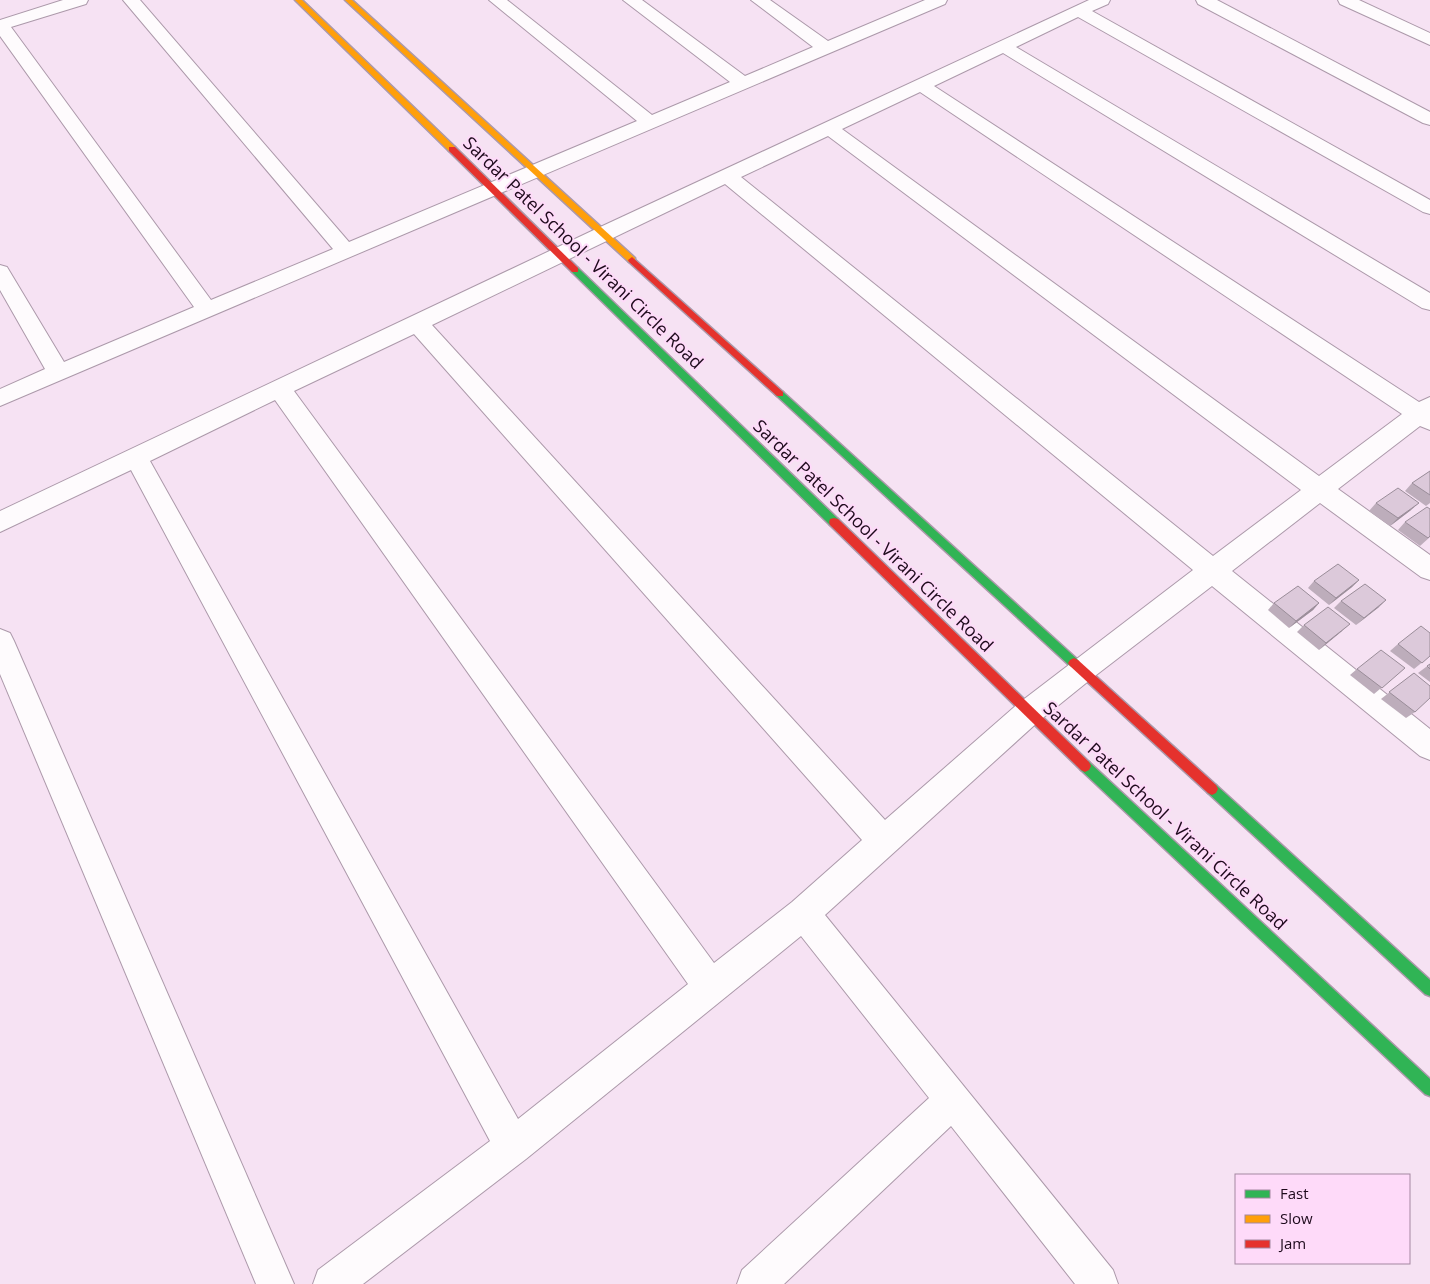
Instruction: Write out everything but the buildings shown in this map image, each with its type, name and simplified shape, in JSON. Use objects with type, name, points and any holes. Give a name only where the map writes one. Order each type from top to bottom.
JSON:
[{"type":"street","points":[[80,0],[1,25],[207,310]]},
{"type":"street","points":[[132,0],[346,251]]},
{"type":"street","name":"Sardar Patel School - Virani Circle Road","points":[[298,0],[1099,780],[1430,1089]]},
{"type":"street","name":"Sardar Patel School - Virani Circle Road","points":[[348,0],[1430,989]]},
{"type":"street","points":[[497,0],[650,122]]},
{"type":"street","points":[[630,0],[742,82]]},
{"type":"street","points":[[759,0],[826,47]]},
{"type":"street","points":[[893,0],[910,11]]},
{"type":"street","points":[[0,398],[939,0]]},
{"type":"street","points":[[0,522],[603,234],[1102,0]]},
{"type":"street","points":[[1204,0],[1430,119]]},
{"type":"street","points":[[1346,0],[1430,40]]},
{"type":"street","points":[[1366,10],[1383,0]]},
{"type":"street","points":[[1079,11],[1430,208]]},
{"type":"street","points":[[1003,46],[1430,303]]},
{"type":"street","points":[[332,1284],[514,1146],[804,913],[1030,712],[1081,670],[1320,490],[1426,414],[921,85]]},
{"type":"street","points":[[829,128],[1430,569]]},
{"type":"street","points":[[726,176],[1430,747]]},
{"type":"street","points":[[0,272],[59,373]]},
{"type":"street","points":[[417,323],[884,842]]},
{"type":"street","points":[[280,388],[712,988]]},
{"type":"street","points":[[136,457],[514,1146]]},
{"type":"street","points":[[0,641],[275,1284]]},
{"type":"street","points":[[804,913],[1099,1284]]},
{"type":"street","points":[[756,1284],[953,1100]]},
{"type":"traffic: fast","points":[[575,270],[834,522]]},
{"type":"traffic: fast","points":[[780,394],[1074,663]]},
{"type":"traffic: fast","points":[[1085,766],[1430,1089]]},
{"type":"traffic: fast","points":[[1212,789],[1430,989]]},
{"type":"traffic: slow","points":[[298,0],[452,149]]},
{"type":"traffic: slow","points":[[348,0],[632,260]]},
{"type":"traffic: jam","points":[[452,149],[575,270]]},
{"type":"traffic: jam","points":[[632,260],[780,394]]},
{"type":"traffic: jam","points":[[834,522],[1085,766]]},
{"type":"traffic: jam","points":[[1074,663],[1212,789]]}]
